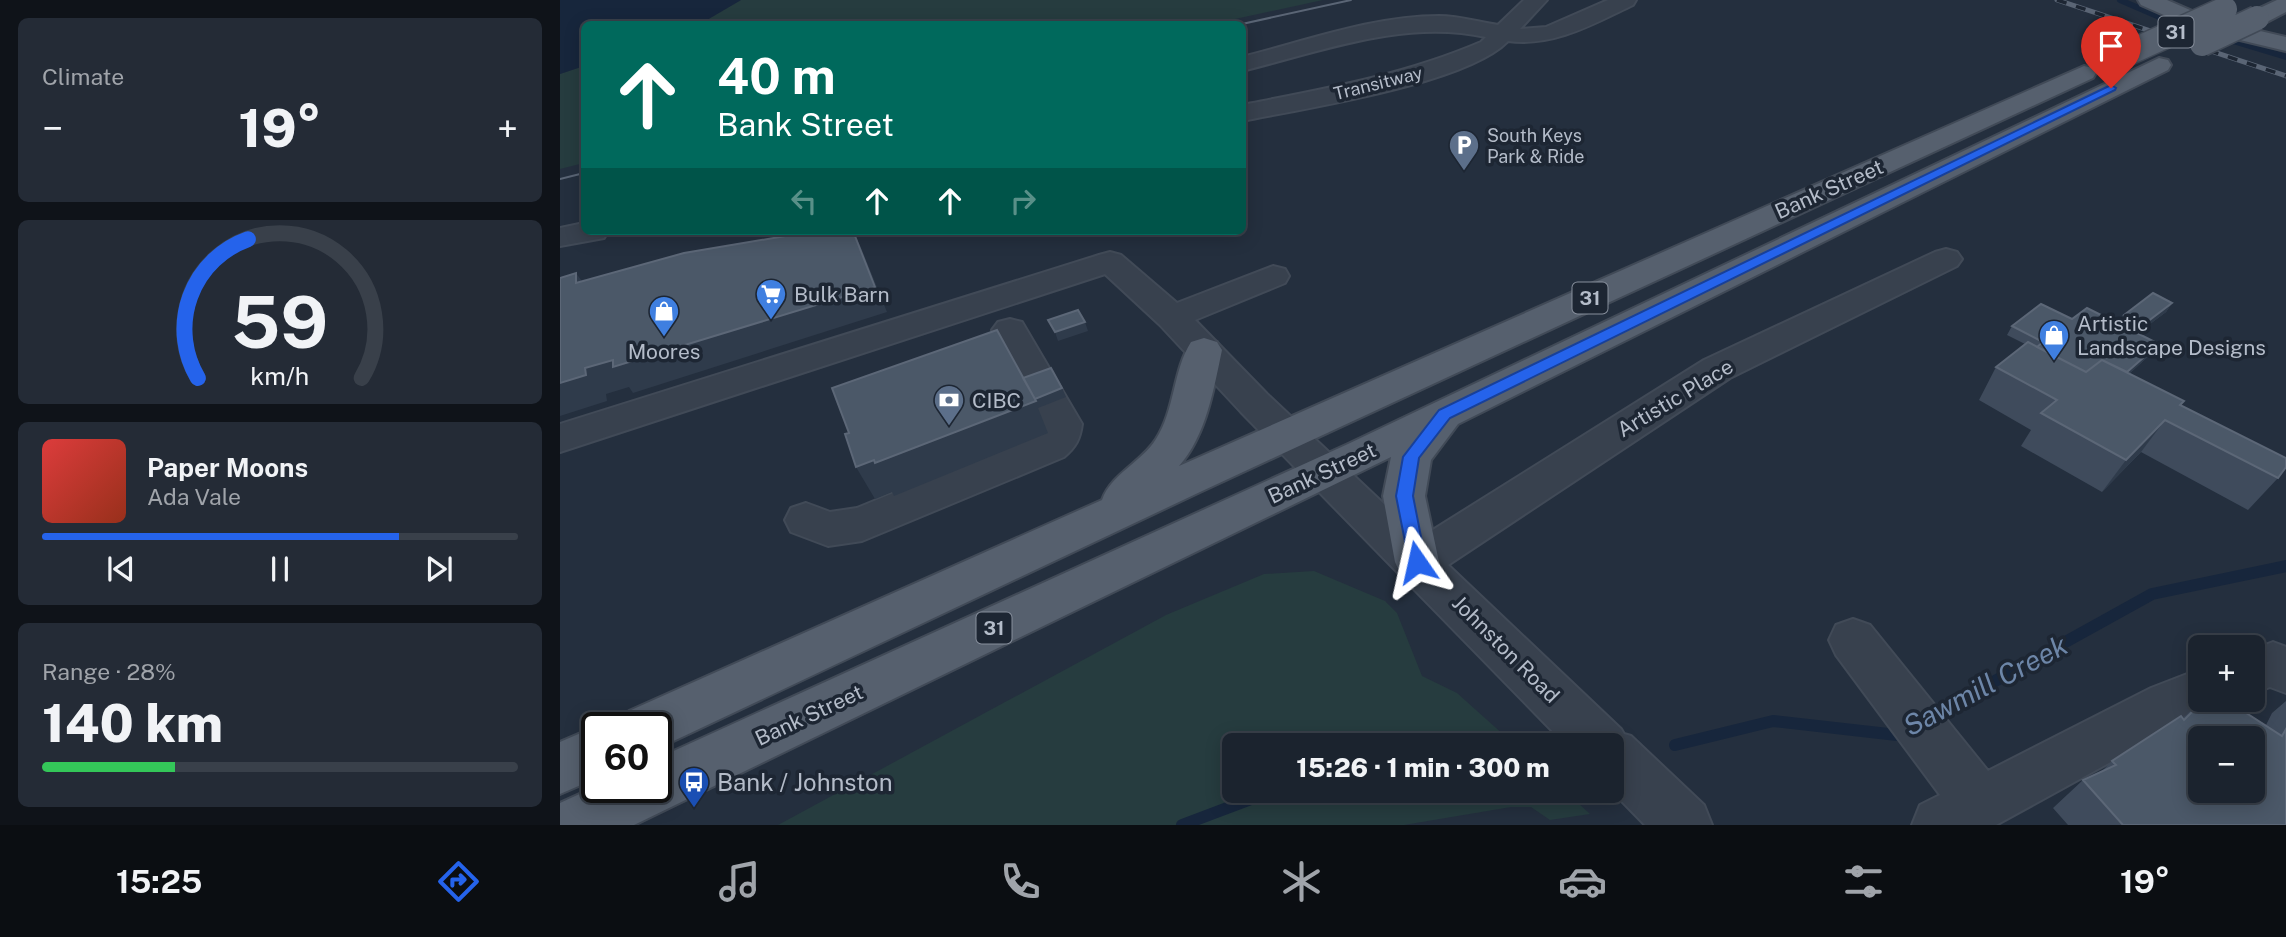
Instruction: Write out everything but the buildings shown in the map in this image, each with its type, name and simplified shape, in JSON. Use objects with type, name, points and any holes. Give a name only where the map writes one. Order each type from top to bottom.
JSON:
[{"type":"main road","points":[[2149,0],[2206,25],[2286,44]]},
{"type":"main road","name":"Bank Street","points":[[672,716],[1106,515],[1287,436],[2225,9],[2252,9],[2286,4]]},
{"type":"main road","name":"Bank Street","points":[[672,779],[1445,414],[2159,65],[2252,9]]},
{"type":"main road","points":[[1106,515],[1173,447],[1193,396],[1204,351]]},
{"type":"main road","points":[[1417,562],[1404,496],[1411,457],[1445,414]]},
{"type":"main road","points":[[560,768],[581,758]]},
{"type":"main road","name":"Bank Street","points":[[574,825],[621,803]]},
{"type":"street","name":"Transitway","points":[[1246,112],[1380,85],[1445,66],[1489,47],[1536,0]]},
{"type":"street","points":[[1246,63],[1422,24],[1459,24],[1530,36],[1546,34],[1625,0]]},
{"type":"street","name":"Transitway","points":[[1246,97],[1370,72],[1466,41],[1504,32]]},
{"type":"street","points":[[560,237],[581,233]]},
{"type":"street","name":"Artistic Place","points":[[1417,562],[1717,369],[1947,259]]},
{"type":"street","name":"Johnston Road","points":[[560,438],[863,354],[1110,262],[1172,317],[1287,436],[1590,733]]},
{"type":"street","points":[[1172,317],[1273,276]]},
{"type":"street","points":[[806,520],[828,529],[862,524],[1050,447],[1060,439],[1063,424],[1010,330]]},
{"type":"street","points":[[1853,640],[1895,691],[1940,754],[1959,814],[2169,704],[2188,697]]},
{"type":"street","points":[[2265,667],[2273,664],[2286,671]]},
{"type":"street","points":[[1624,766],[1684,825]]},
{"type":"green space","points":[[741,0],[1323,0],[1226,21],[705,21]]},
{"type":"green space","points":[[581,67],[581,164],[560,169],[560,74]]},
{"type":"green space","points":[[1314,571],[1385,601],[1397,613],[1422,676],[1457,693],[1502,733],[1222,733],[1222,803],[1578,803],[1590,814],[1550,820],[1531,807],[1511,807],[1404,825],[778,825],[1166,615],[1264,574]]},
{"type":"water","points":[[560,0],[741,0],[705,21],[581,21],[581,67],[560,74]]},
{"type":"waterway","name":"Sawmill Creek","points":[[2120,0],[2178,25]]},
{"type":"waterway","name":"Sawmill Creek","points":[[2223,38],[2286,57]]},
{"type":"waterway","name":"Sawmill Creek","points":[[1930,717],[2152,594],[2286,566]]},
{"type":"waterway","name":"Sawmill Creek","points":[[1675,745],[1773,721],[1897,735],[1904,731]]},
{"type":"waterway","name":"Sawmill Creek","points":[[1182,825],[1240,803]]},
{"type":"tram line","points":[[1246,23],[1351,0]]},
{"type":"tram line","points":[[560,179],[581,174]]},
{"type":"railway","points":[[2057,0],[2286,76]]},
{"type":"place","name":"South Keys Park & Ride","points":[[1464,172]]},
{"type":"place","name":"Bulk Barn","points":[[771,321]]},
{"type":"place","name":"Moores","points":[[664,338]]},
{"type":"place","name":"Artistic Landscape Designs","points":[[2054,362]]},
{"type":"place","name":"CIBC","points":[[949,427]]},
{"type":"place","name":"Bank / Johnston","points":[[694,809]]},
{"type":"route","points":[[1417,562],[1404,496],[1411,457],[1445,414],[2111,88]]}]
